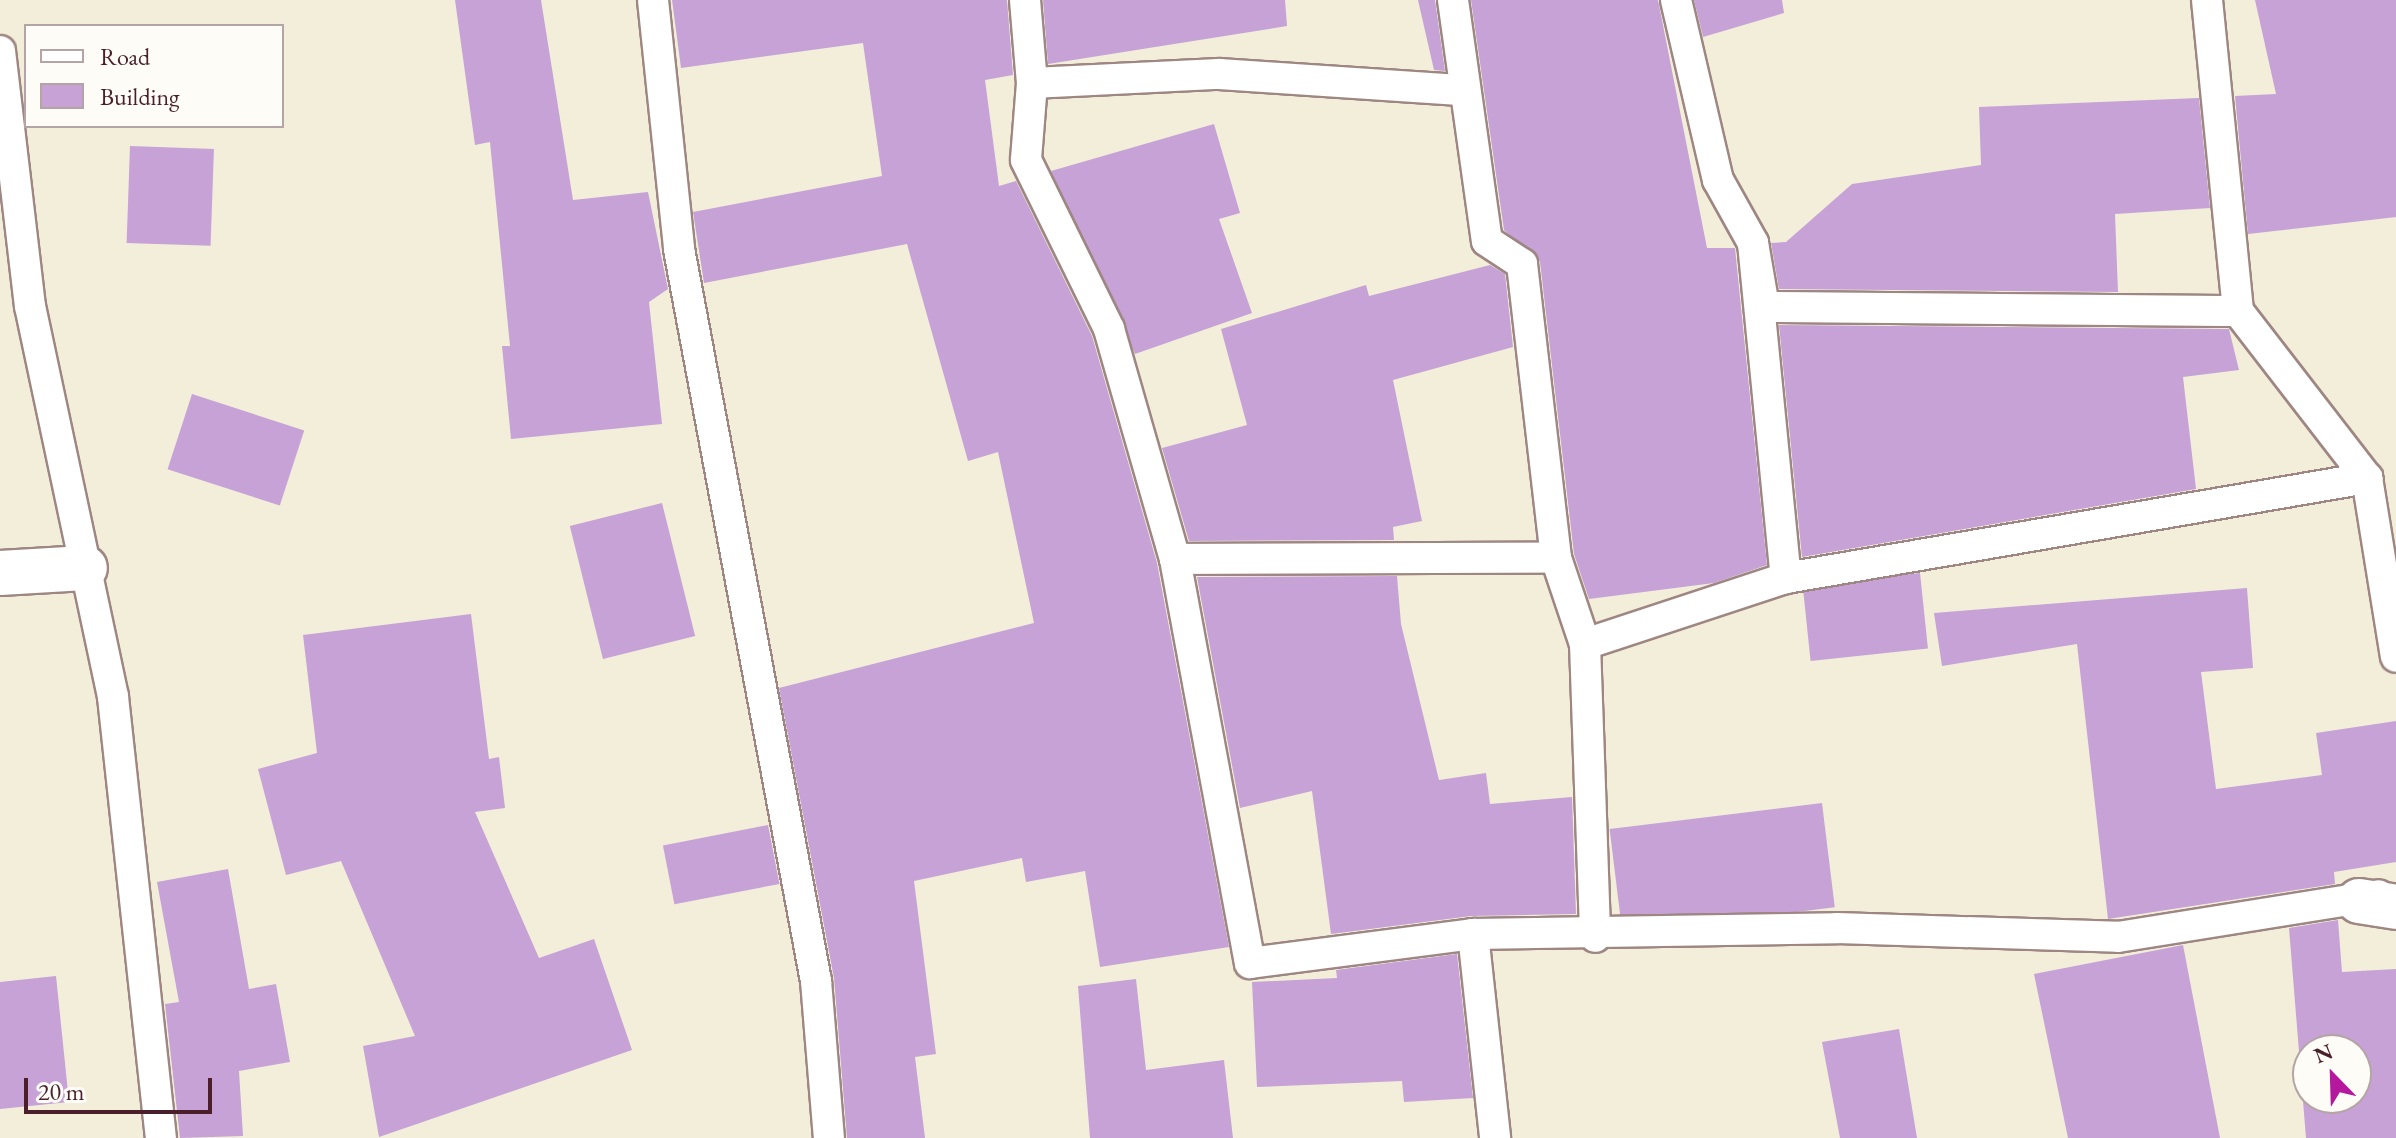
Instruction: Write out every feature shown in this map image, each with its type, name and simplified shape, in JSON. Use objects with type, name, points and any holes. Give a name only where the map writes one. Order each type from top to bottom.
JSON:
[{"type":"street","points":[[0,573],[85,568]]},
{"type":"lane","points":[[653,0],[679,249],[816,981],[829,1138]]},
{"type":"lane","points":[[1025,0],[1032,83],[1026,160],[1109,329],[1175,559],[1250,963],[1473,934],[1595,937],[1837,928],[2118,937],[2384,900]]},
{"type":"lane","points":[[1453,0],[1463,90],[1487,241],[1522,264],[1556,558],[1585,644],[1595,937]]},
{"type":"lane","points":[[1676,0],[1718,180],[1753,243],[1764,307],[2238,311]]},
{"type":"lane","points":[[2207,0],[2238,311],[2367,478],[2396,657]]},
{"type":"lane","points":[[0,51],[6,163],[30,306],[113,697],[161,1138]]},
{"type":"lane","points":[[1032,83],[1219,74],[1463,90]]},
{"type":"lane","points":[[1753,243],[1786,578]]},
{"type":"lane","points":[[1585,644],[1786,578],[2367,478]]},
{"type":"lane","points":[[1175,559],[1556,558]]},
{"type":"lane","points":[[1473,934],[1495,1138]]},
{"type":"building","points":[[455,0],[541,0],[573,200],[648,192],[668,289],[649,302],[662,424],[511,439],[502,346],[510,346],[490,142],[475,145]]},
{"type":"building","points":[[672,0],[1007,0],[1013,75],[985,80],[999,186],[1016,181],[1092,336],[1157,563],[1229,947],[1100,967],[1085,871],[1026,882],[1022,858],[914,881],[936,1054],[915,1057],[925,1138],[847,1138],[834,978],[779,688],[1034,623],[998,452],[968,461],[907,244],[704,283],[693,212],[882,176],[863,43],[681,68]]},
{"type":"building","points":[[1043,0],[1285,0],[1287,26],[1048,64]]},
{"type":"building","points":[[1418,0],[1435,0],[1445,71],[1434,70]]},
{"type":"building","points":[[1471,0],[1658,0],[1707,248],[1735,248],[1767,565],[1714,583],[1589,599],[1574,554],[1540,262],[1504,230]]},
{"type":"building","points":[[1694,0],[1782,0],[1784,13],[1703,37]]},
{"type":"building","points":[[2255,0],[2396,0],[2396,217],[2248,234],[2235,96],[2276,94]]},
{"type":"building","points":[[2199,98],[2210,208],[2115,214],[2118,292],[1779,289],[1771,243],[1786,242],[1852,184],[1981,165],[1979,107]]},
{"type":"building","points":[[1214,124],[1240,213],[1219,219],[1252,313],[1135,354],[1051,171]]},
{"type":"building","points":[[130,146],[214,149],[211,246],[127,243]]},
{"type":"building","points":[[1490,265],[1505,274],[1513,347],[1393,380],[1422,521],[1393,527],[1394,540],[1189,541],[1162,448],[1247,425],[1221,329],[1366,285],[1369,296]]},
{"type":"building","points":[[1779,325],[2229,329],[2239,370],[2183,377],[2196,489],[1802,557]]},
{"type":"building","points":[[192,394],[304,430],[280,506],[168,469]]},
{"type":"building","points":[[662,503],[695,636],[603,659],[570,526]]},
{"type":"building","points":[[1920,573],[1928,649],[1811,661],[1803,585]]},
{"type":"building","points":[[1397,576],[1401,624],[1439,780],[1486,773],[1490,804],[1572,797],[1576,914],[1471,916],[1331,934],[1312,791],[1240,808],[1197,577]]},
{"type":"building","points":[[2247,588],[2253,668],[2201,672],[2216,789],[2322,775],[2316,733],[2396,721],[2396,862],[2334,872],[2335,884],[2108,919],[2077,644],[1942,666],[1934,613]]},
{"type":"building","points":[[471,614],[489,759],[499,757],[505,808],[475,812],[539,958],[594,939],[632,1050],[379,1137],[363,1046],[415,1036],[341,861],[286,875],[258,769],[317,753],[303,635]]},
{"type":"building","points":[[1822,803],[1835,907],[1622,933],[1610,829]]},
{"type":"building","points":[[768,825],[779,884],[674,904],[663,845]]},
{"type":"building","points":[[228,869],[249,989],[276,984],[290,1062],[239,1071],[243,1136],[180,1138],[165,1004],[179,1002],[157,882]]},
{"type":"building","points":[[2338,920],[2342,972],[2396,969],[2396,1138],[2306,1138],[2304,1114],[2372,1114],[2372,1034],[2298,1034],[2289,928]]},
{"type":"building","points":[[2183,945],[2220,1138],[2068,1138],[2034,974]]},
{"type":"building","points":[[1457,954],[1473,1098],[1404,1102],[1402,1081],[1257,1087],[1252,982],[1337,978],[1336,970]]},
{"type":"building","points":[[56,976],[69,1102],[0,1109],[0,982]]},
{"type":"building","points":[[1136,979],[1146,1070],[1224,1060],[1233,1138],[1090,1138],[1078,986]]},
{"type":"building","points":[[1899,1029],[1917,1138],[1840,1138],[1822,1042]]}]
